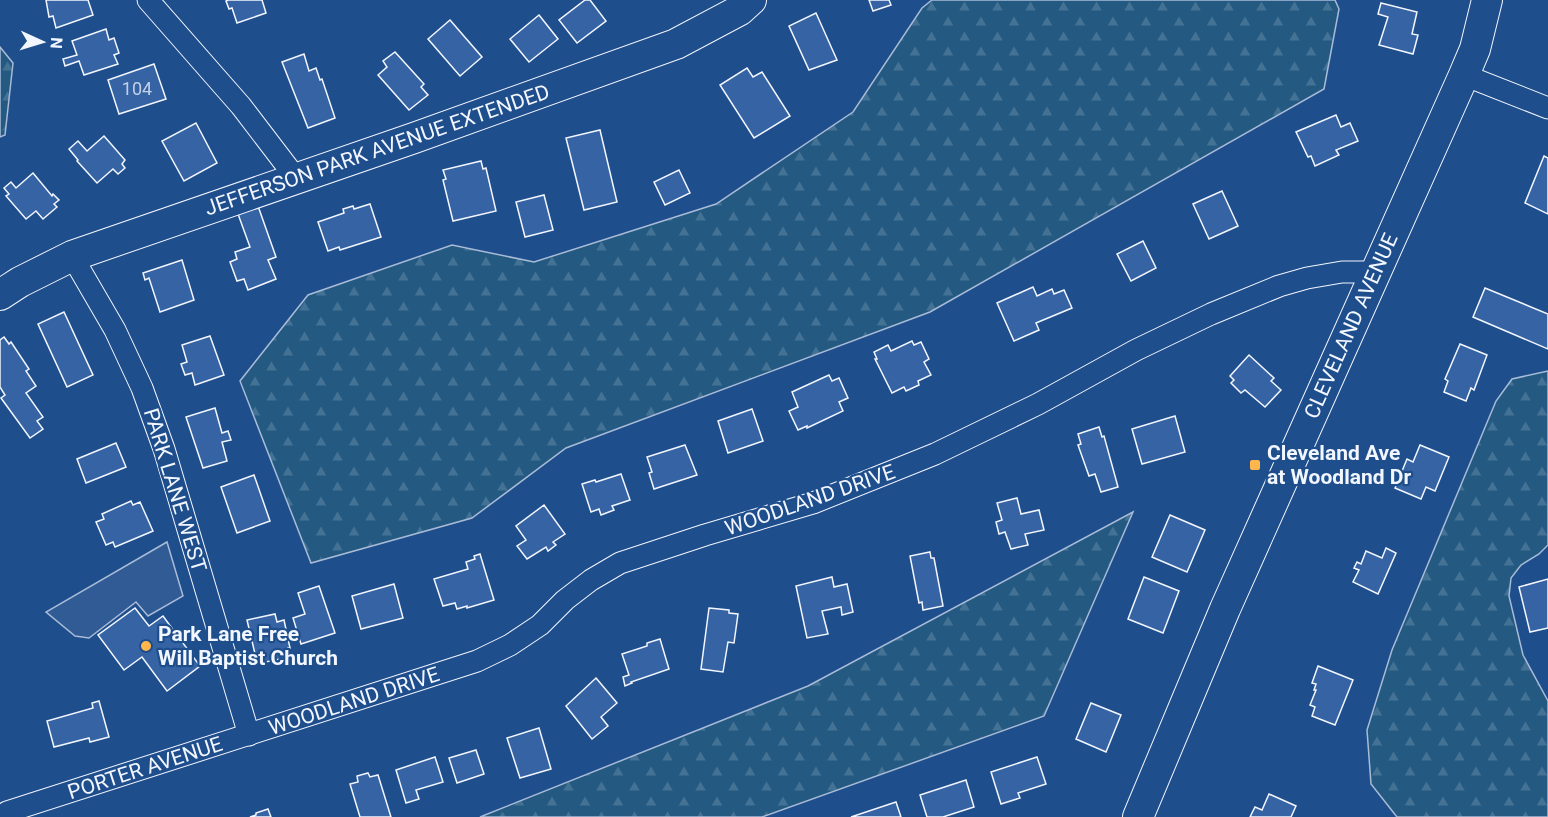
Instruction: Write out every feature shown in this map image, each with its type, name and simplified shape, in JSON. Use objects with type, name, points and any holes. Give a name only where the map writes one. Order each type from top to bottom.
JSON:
[{"type":"street","points":[[148,0],[241,106],[296,178]]},
{"type":"street","name":"CLEVELAND AVENUE","points":[[1138,817],[1225,609],[1464,75],[1475,49],[1487,0]]},
{"type":"street","name":"JEFFERSON PARK AVENUE EXTENDED","points":[[0,295],[20,282],[72,256],[676,44],[735,3]]},
{"type":"street","points":[[1464,75],[1548,108]]},
{"type":"street","name":"PARK LANE WEST","points":[[72,256],[115,330],[142,388],[164,449],[249,735]]},
{"type":"street","name":"WOODLAND DRIVE","points":[[249,735],[366,695],[477,661],[510,645],[540,625],[565,600],[591,580],[620,564],[705,535],[813,503],[935,454],[1038,404],[1136,350],[1211,314],[1280,286],[1307,278],[1342,272],[1375,272]]},
{"type":"street","name":"PORTER AVENUE","points":[[7,812],[249,735]]},
{"type":"green space","points":[[932,0],[1335,0],[1339,9],[1324,89],[930,312],[566,448],[472,518],[311,563],[240,381],[308,295],[452,245],[534,262],[716,204],[853,112],[922,8]]},
{"type":"green space","points":[[0,47],[13,63],[5,135],[0,137]]},
{"type":"green space","points":[[1548,371],[1548,545],[1539,554],[1521,565],[1511,578],[1509,596],[1523,655],[1548,701],[1548,817],[1397,817],[1371,784],[1367,730],[1392,650],[1496,401],[1512,379]]},
{"type":"green space","points":[[1133,512],[1044,716],[762,817],[480,817],[808,686]]},
{"type":"shaded area","points":[[167,542],[183,596],[148,616],[136,602],[89,638],[75,636],[46,612]]},
{"type":"building","points":[[46,0],[88,0],[93,15],[56,28],[53,16],[49,17]]},
{"type":"building","points":[[262,0],[266,13],[237,23],[232,8],[229,9],[226,1]]},
{"type":"building","points":[[585,0],[590,0],[606,21],[577,43],[559,20]]},
{"type":"building","points":[[869,0],[889,0],[891,5],[873,11]]},
{"type":"building","points":[[1381,3],[1417,12],[1412,34],[1418,35],[1413,54],[1379,45],[1388,17],[1378,14]]},
{"type":"building","points":[[816,13],[837,60],[809,70],[789,26]]},
{"type":"building","points":[[539,15],[558,39],[529,62],[510,39]]},
{"type":"building","points":[[450,20],[482,57],[460,76],[428,39]]},
{"type":"building","points":[[106,29],[109,40],[114,38],[119,53],[114,55],[118,64],[84,75],[79,61],[65,66],[63,59],[77,55],[72,41]]},
{"type":"building","points":[[395,52],[424,84],[421,87],[428,95],[409,110],[378,75],[387,67],[383,61]]},
{"type":"building","points":[[304,54],[309,71],[316,68],[320,80],[322,79],[335,118],[308,128],[282,62]]},
{"type":"building","points":[[154,64],[166,99],[119,114],[108,80]]},
{"type":"building","points":[[747,68],[753,77],[762,72],[790,116],[754,138],[720,85]]},
{"type":"building","points":[[1336,115],[1341,127],[1350,123],[1358,141],[1336,150],[1339,155],[1315,166],[1296,132]]},
{"type":"building","points":[[196,123],[217,163],[184,181],[162,141]]},
{"type":"building","points":[[600,130],[617,202],[584,210],[566,138]]},
{"type":"building","points":[[104,136],[125,160],[122,164],[125,168],[118,174],[113,169],[97,183],[69,149],[78,141],[87,151]]},
{"type":"building","points":[[1544,156],[1548,158],[1548,214],[1525,203]]},
{"type":"building","points":[[481,161],[483,169],[486,168],[496,211],[453,221],[443,180],[446,179],[443,170]]},
{"type":"building","points":[[679,170],[690,193],[665,205],[654,182]]},
{"type":"building","points":[[33,173],[52,196],[53,194],[59,200],[54,204],[57,207],[43,219],[36,211],[26,219],[6,196],[9,194],[4,188],[11,182],[16,188]]},
{"type":"building","points":[[1222,191],[1238,226],[1209,239],[1193,204]]},
{"type":"building","points":[[544,195],[553,230],[525,237],[516,202]]},
{"type":"building","points":[[370,204],[381,237],[340,250],[339,247],[328,251],[318,222],[344,213],[343,209],[353,206],[354,209]]},
{"type":"building","points":[[258,206],[276,257],[268,260],[276,279],[248,290],[244,279],[237,281],[230,262],[237,259],[235,252],[250,247],[238,214]]},
{"type":"building","points":[[1143,241],[1156,268],[1131,281],[1117,254]]},
{"type":"building","points":[[182,260],[194,300],[160,312],[149,278],[145,280],[143,273]]},
{"type":"building","points":[[1033,287],[1037,296],[1052,289],[1054,294],[1064,290],[1072,308],[1036,323],[1039,330],[1014,341],[997,303]]},
{"type":"building","points":[[1485,288],[1548,314],[1548,349],[1473,317]]},
{"type":"building","points":[[64,312],[93,375],[67,387],[38,324]]},
{"type":"building","points":[[210,336],[224,375],[195,385],[192,373],[185,375],[181,364],[187,362],[182,345]]},
{"type":"building","points":[[4,337],[9,344],[11,342],[29,369],[26,371],[36,386],[26,393],[43,417],[37,421],[43,429],[30,438],[1,398],[5,395],[0,387],[0,340]]},
{"type":"building","points":[[912,341],[914,345],[921,342],[929,359],[924,362],[931,375],[918,381],[919,385],[906,391],[904,387],[892,393],[875,359],[877,359],[874,352],[888,345],[891,351]]},
{"type":"building","points":[[1460,344],[1487,355],[1474,390],[1471,388],[1466,401],[1444,392],[1448,381],[1445,379]]},
{"type":"building","points":[[1249,355],[1274,378],[1271,381],[1281,390],[1265,407],[1245,390],[1241,393],[1231,383],[1234,380],[1230,376]]},
{"type":"building","points":[[829,375],[832,381],[839,378],[848,398],[839,402],[843,411],[798,430],[789,411],[798,407],[792,392]]},
{"type":"building","points":[[215,408],[222,433],[228,431],[231,440],[222,442],[227,461],[203,468],[186,417]]},
{"type":"building","points":[[752,409],[763,441],[728,453],[718,421]]},
{"type":"building","points":[[1175,416],[1185,452],[1142,464],[1132,429]]},
{"type":"building","points":[[1099,427],[1102,437],[1104,436],[1118,487],[1101,492],[1095,474],[1089,476],[1078,445],[1081,444],[1078,434]]},
{"type":"building","points":[[116,443],[126,467],[86,483],[77,459]]},
{"type":"building","points":[[685,445],[697,475],[654,489],[647,457]]},
{"type":"building","points":[[1420,445],[1449,457],[1435,491],[1426,487],[1421,499],[1395,488],[1407,459],[1413,462]]},
{"type":"building","points":[[621,474],[630,500],[612,506],[614,510],[601,515],[599,509],[591,512],[582,484]]},
{"type":"building","points":[[254,475],[270,521],[237,533],[221,487]]},
{"type":"building","points":[[1017,498],[1021,514],[1039,510],[1044,530],[1025,534],[1028,545],[1011,549],[1005,532],[999,534],[996,522],[1002,520],[997,503]]},
{"type":"building","points":[[131,501],[133,505],[140,502],[153,531],[115,547],[113,542],[106,545],[96,522],[104,519],[102,514]]},
{"type":"building","points":[[544,505],[565,534],[553,542],[556,545],[548,551],[546,547],[527,559],[517,546],[526,540],[516,526]]},
{"type":"building","points":[[1170,515],[1205,530],[1187,572],[1152,557]]},
{"type":"building","points":[[1386,548],[1396,553],[1378,594],[1353,582],[1359,570],[1354,568],[1357,562],[1361,564],[1366,551],[1382,558]]},
{"type":"building","points":[[930,552],[931,558],[934,558],[943,606],[923,610],[922,602],[919,603],[910,556]]},
{"type":"building","points":[[480,554],[494,600],[467,608],[467,606],[457,609],[455,603],[443,606],[434,579],[468,569],[466,562],[475,559],[474,556]]},
{"type":"building","points":[[832,577],[834,587],[847,584],[853,612],[842,615],[841,607],[822,611],[828,634],[807,638],[796,586]]},
{"type":"building","points":[[1144,577],[1179,591],[1163,633],[1128,619]]},
{"type":"building","points":[[1548,579],[1548,628],[1530,632],[1519,587]]},
{"type":"building","points":[[394,584],[403,618],[361,629],[352,596]]},
{"type":"building","points":[[319,586],[335,633],[301,644],[293,618],[305,614],[298,593]]},
{"type":"building","name":"Park Lane Free Will Baptist Church","points":[[135,608],[149,626],[163,616],[200,666],[167,691],[142,657],[124,670],[98,635]]},
{"type":"building","points":[[709,608],[729,610],[729,613],[738,614],[734,643],[728,642],[723,672],[701,669]]},
{"type":"building","points":[[275,614],[277,622],[284,620],[290,657],[261,663],[259,657],[256,658],[247,620]]},
{"type":"building","points":[[660,639],[669,669],[625,686],[623,677],[629,675],[622,654]]},
{"type":"building","points":[[1318,666],[1353,680],[1335,725],[1312,716],[1315,707],[1310,705],[1316,684],[1312,683]]},
{"type":"building","points":[[596,678],[617,703],[601,717],[608,726],[592,739],[566,706]]},
{"type":"building","points":[[99,701],[109,737],[90,742],[89,738],[54,747],[47,721],[93,708],[92,703]]},
{"type":"building","points":[[1091,703],[1121,715],[1106,752],[1076,739]]},
{"type":"building","points":[[539,728],[551,769],[520,778],[507,738]]},
{"type":"building","points":[[476,750],[484,774],[457,783],[449,758]]},
{"type":"building","points":[[435,757],[443,782],[416,790],[419,799],[406,803],[396,770]]},
{"type":"building","points":[[1037,757],[1046,784],[1018,793],[1020,798],[1001,804],[991,772]]},
{"type":"building","points":[[368,773],[370,777],[378,775],[391,817],[360,817],[350,784],[358,782],[357,776]]},
{"type":"building","points":[[966,780],[974,807],[943,817],[927,817],[920,795]]},
{"type":"building","points":[[1269,794],[1296,806],[1291,817],[1250,817],[1255,807],[1262,810]]},
{"type":"building","points":[[896,802],[901,817],[851,817]]},
{"type":"building","points":[[268,809],[271,817],[250,817],[256,813]]},
{"type":"place","name":"Cleveland Ave at Woodland Dr","points":[[1255,465]]},
{"type":"place","name":"Park Lane Free Will Baptist Church","points":[[146,646]]}]
